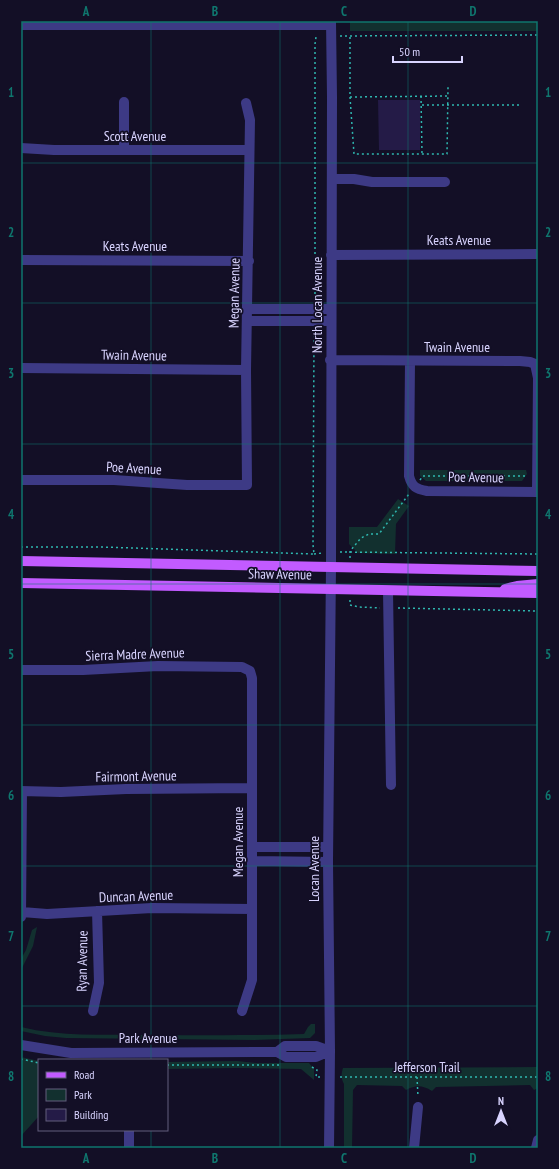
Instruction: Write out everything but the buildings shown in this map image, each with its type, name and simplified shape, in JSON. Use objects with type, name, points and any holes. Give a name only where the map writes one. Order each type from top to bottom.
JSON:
[{"type":"main road","name":"Shaw Avenue","points":[[21,561],[538,571]]},
{"type":"main road","name":"Shaw Avenue","points":[[21,583],[538,593]]},
{"type":"main road","points":[[491,593],[517,586],[538,584]]},
{"type":"street","points":[[21,25],[288,23],[316,25],[331,23]]},
{"type":"street","name":"North Locan Avenue","points":[[330,590],[332,179],[331,23]]},
{"type":"street","points":[[124,102],[124,150]]},
{"type":"street","name":"Megan Avenue","points":[[246,103],[250,120],[249,261],[246,370],[247,485]]},
{"type":"street","name":"Scott Avenue","points":[[21,148],[54,150],[249,150]]},
{"type":"street","points":[[332,179],[354,179],[372,182],[446,182]]},
{"type":"street","name":"Keats Avenue","points":[[331,254],[538,254]]},
{"type":"street","name":"Keats Avenue","points":[[21,260],[249,261]]},
{"type":"street","points":[[247,309],[331,309]]},
{"type":"street","points":[[247,321],[331,321]]},
{"type":"street","name":"Twain Avenue","points":[[330,360],[520,361],[535,364],[538,378],[538,492]]},
{"type":"street","name":"Poe Avenue","points":[[410,361],[409,476],[411,484],[414,487],[427,491],[538,492]]},
{"type":"street","name":"Twain Avenue","points":[[21,368],[246,370]]},
{"type":"street","name":"Poe Avenue","points":[[21,480],[114,480],[187,485],[247,485]]},
{"type":"street","name":"Locan Avenue","points":[[329,1148],[330,1051],[328,847],[330,590]]},
{"type":"street","points":[[388,591],[391,785]]},
{"type":"street","name":"Sierra Madre Avenue","points":[[21,670],[83,670],[158,666],[242,667],[250,671]]},
{"type":"street","name":"Megan Avenue","points":[[242,1011],[252,980],[252,678],[250,671]]},
{"type":"street","name":"Fairmont Avenue","points":[[22,791],[61,792],[126,789],[252,788]]},
{"type":"street","points":[[21,915],[22,791]]},
{"type":"street","points":[[252,847],[328,847]]},
{"type":"street","points":[[296,847],[297,862]]},
{"type":"street","points":[[252,861],[328,862]]},
{"type":"street","name":"Duncan Avenue","points":[[21,915],[152,908],[252,909]]},
{"type":"street","name":"Ryan Avenue","points":[[93,1011],[98,983],[97,911]]},
{"type":"street","name":"Park Avenue","points":[[21,1045],[71,1053],[277,1052],[286,1057],[316,1057],[330,1051]]},
{"type":"street","points":[[414,1148],[418,1107]]},
{"type":"street","points":[[129,1131],[129,1148]]},
{"type":"street","points":[[536,1148],[538,1140]]},
{"type":"path","points":[[315,300],[316,25]]},
{"type":"path","points":[[331,36],[538,35]]},
{"type":"path","points":[[350,36],[350,97],[354,154],[447,154],[448,87]]},
{"type":"path","points":[[421,96],[422,154]]},
{"type":"path","points":[[350,97],[448,96]]},
{"type":"path","points":[[422,106],[522,105]]},
{"type":"path","points":[[21,547],[102,547],[314,554],[315,329]]},
{"type":"path","points":[[350,568],[350,551],[538,554]]},
{"type":"path","points":[[350,590],[350,605],[359,607],[538,611]]},
{"type":"path","points":[[21,1059],[38,1063]]},
{"type":"path","points":[[168,1065],[284,1065]]},
{"type":"path","name":"Jefferson Trail","points":[[308,1065],[316,1070],[316,1077],[538,1077]]},
{"type":"path","points":[[417,1077],[418,1107]]},
{"type":"green space","points":[[350,21],[538,21],[538,31],[350,31]]},
{"type":"green space","points":[[420,470],[526,470],[527,474],[522,481],[426,481],[420,476]]},
{"type":"green space","points":[[398,499],[409,506],[396,524],[395,554],[358,553],[349,544],[349,527],[377,527]]},
{"type":"green space","points":[[37,927],[33,946],[21,970],[21,959],[26,950],[32,930]]},
{"type":"green space","points":[[311,1024],[315,1024],[315,1033],[310,1038],[254,1040],[66,1038],[45,1036],[21,1031],[21,1027],[66,1034],[284,1035],[304,1034]]},
{"type":"green space","points":[[21,1057],[38,1061],[38,1117],[21,1136]]},
{"type":"green space","points":[[237,1061],[257,1063],[309,1063],[314,1069],[314,1080],[301,1069],[168,1069],[168,1062]]},
{"type":"green space","points":[[538,1067],[538,1088],[534,1090],[530,1085],[436,1087],[432,1091],[419,1086],[406,1090],[402,1086],[357,1085],[353,1090],[352,1148],[344,1148],[343,1068]]}]
